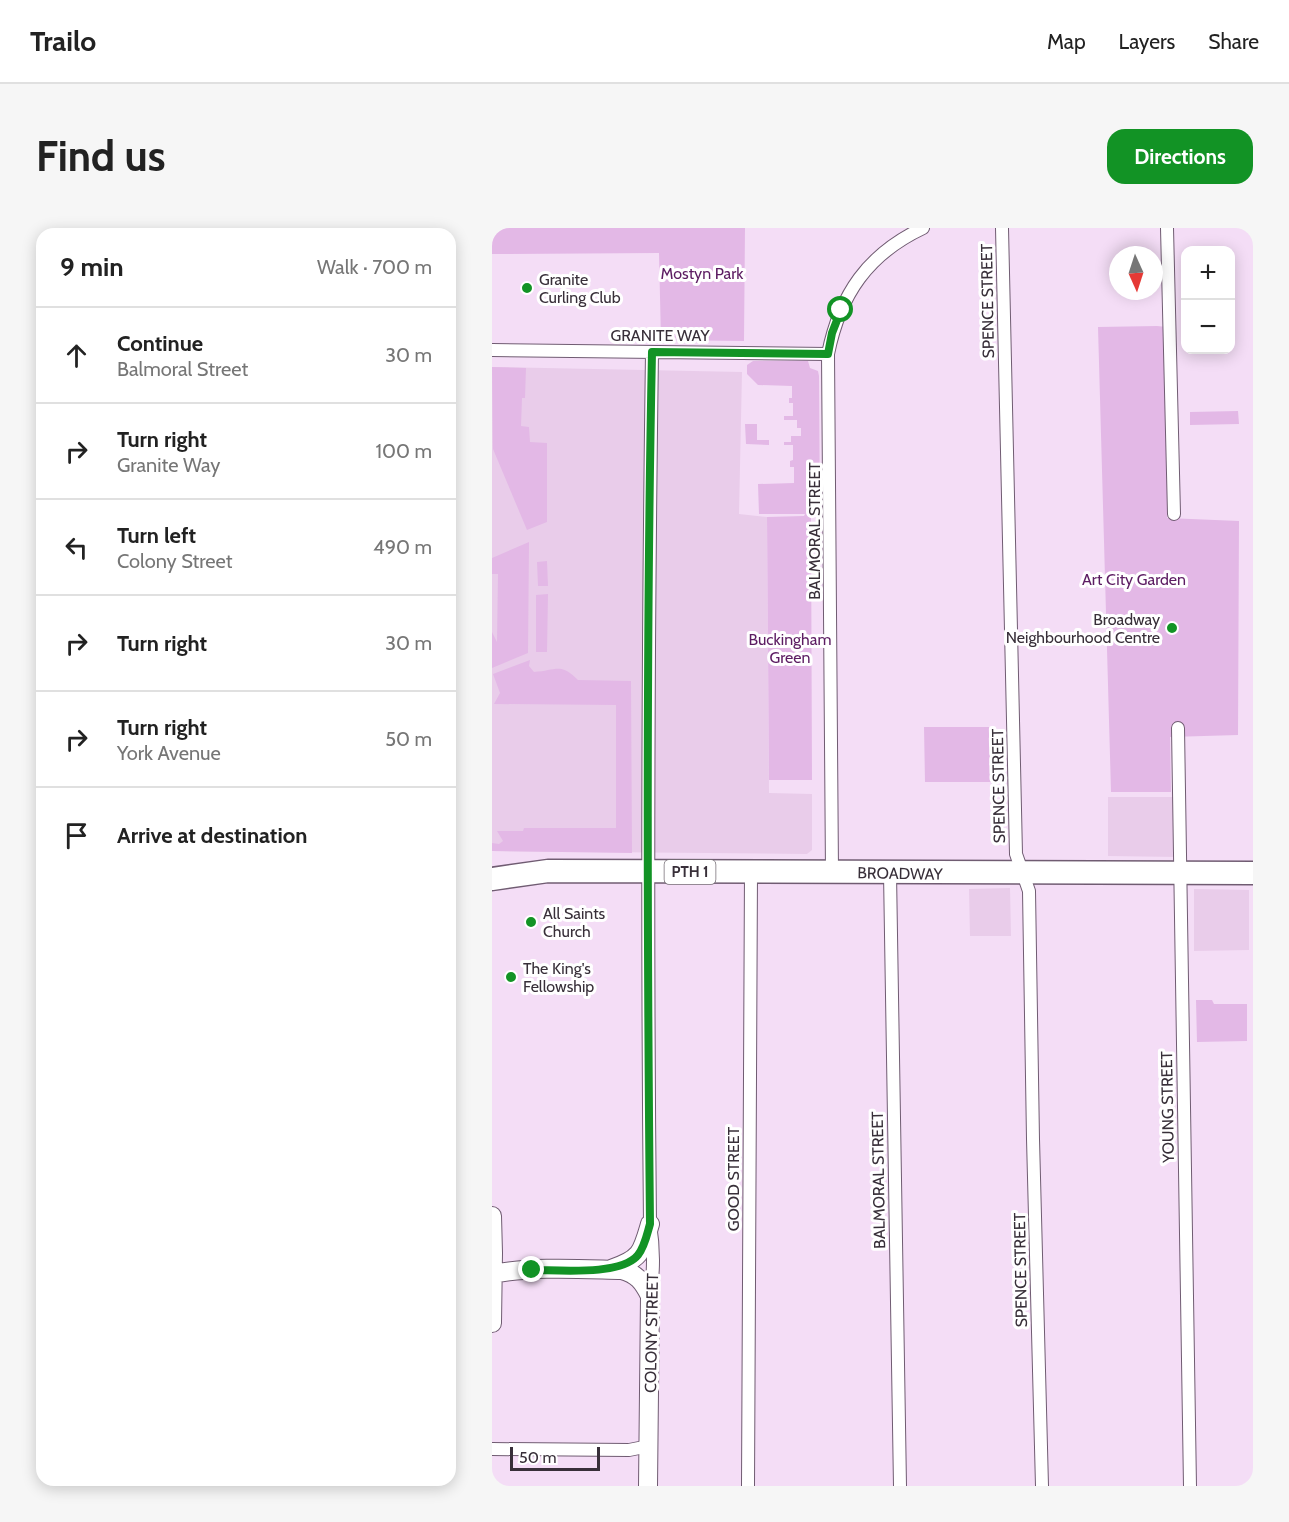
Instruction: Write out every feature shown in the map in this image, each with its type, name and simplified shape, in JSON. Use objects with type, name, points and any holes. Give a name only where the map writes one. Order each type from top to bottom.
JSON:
[{"type":"highway","name":"BROADWAY","points":[[492,864],[525,864],[548,871]]},
{"type":"highway","name":"BROADWAY","points":[[492,879],[548,871],[1253,873]]},
{"type":"main road","points":[[492,1216],[492,1323]]},
{"type":"main road","points":[[608,1270],[635,1258],[642,1249],[650,1224]]},
{"type":"main road","points":[[493,1274],[532,1270],[622,1270],[635,1274],[650,1296]]},
{"type":"main road","name":"COLONY STREET","points":[[648,1486],[650,1296]]},
{"type":"street","name":"BALMORAL STREET","points":[[832,872],[828,354],[832,333],[841,310],[859,276],[877,257],[923,228]]},
{"type":"street","name":"SPENCE STREET","points":[[1002,228],[1016,854],[1029,891],[1042,1486]]},
{"type":"street","points":[[1167,228],[1173,514]]},
{"type":"street","name":"GRANITE WAY","points":[[492,350],[828,354]]},
{"type":"street","name":"COLONY STREET","points":[[650,1296],[653,1277],[650,1224],[647,963],[652,352]]},
{"type":"street","name":"YOUNG STREET","points":[[1178,728],[1191,1486]]},
{"type":"street","name":"GOOD STREET","points":[[748,1486],[751,872]]},
{"type":"street","name":"BALMORAL STREET","points":[[890,873],[900,1486]]},
{"type":"street","points":[[492,1449],[631,1449],[649,1446]]},
{"type":"shaded area","points":[[492,367],[742,372],[739,514],[767,517],[769,793],[812,794],[812,850],[807,854],[492,851]]},
{"type":"shaded area","points":[[1108,797],[1179,797],[1179,857],[1108,856]]},
{"type":"shaded area","points":[[1010,888],[1011,936],[970,936],[969,889]]},
{"type":"shaded area","points":[[1194,889],[1249,890],[1249,950],[1194,951]]},
{"type":"green space","name":"Mostyn Park","points":[[492,228],[745,228],[744,341],[661,340],[659,253],[492,254]]},
{"type":"green space","name":"Broadway Neighbourhood Centre","points":[[1098,327],[1167,327],[1167,518],[1239,521],[1238,735],[1170,737],[1171,792],[1111,792]]},
{"type":"green space","name":"Buckingham Green","points":[[753,361],[808,361],[810,368],[818,371],[819,376],[820,516],[811,517],[812,780],[769,780],[767,517],[804,516],[805,514],[759,514],[758,484],[794,483],[794,467],[790,467],[790,461],[793,460],[793,445],[784,445],[784,442],[791,442],[791,436],[801,436],[801,428],[797,428],[797,420],[784,420],[784,416],[793,416],[793,403],[789,403],[789,398],[792,398],[792,386],[758,385],[747,374],[747,365]]},
{"type":"green space","points":[[492,367],[526,368],[521,426],[529,427],[530,442],[547,443],[547,522],[527,530],[493,449]]},
{"type":"green space","points":[[1238,411],[1239,424],[1190,425],[1190,412]]},
{"type":"green space","points":[[745,424],[757,424],[757,440],[769,440],[769,445],[746,444]]},
{"type":"green space","points":[[529,542],[528,653],[492,668],[492,632],[497,642],[498,574],[492,574],[492,558]]},
{"type":"green space","points":[[547,561],[548,586],[538,586],[537,562]]},
{"type":"green space","points":[[548,594],[547,652],[536,652],[536,595]]},
{"type":"green space","points":[[530,660],[529,666],[534,672],[562,669],[578,680],[631,681],[632,853],[492,851],[492,843],[499,844],[503,841],[497,831],[523,831],[524,828],[616,828],[616,705],[494,704],[500,693],[493,674]]},
{"type":"green space","points":[[924,727],[994,727],[995,782],[925,782]]},
{"type":"green space","points":[[1196,1000],[1212,1000],[1214,1004],[1247,1004],[1247,1041],[1197,1042]]},
{"type":"place","name":"Granite Curling Club","points":[[527,288]]},
{"type":"place","name":"Broadway Neighbourhood Centre","points":[[1172,628]]},
{"type":"place","name":"All Saints Church","points":[[531,922]]},
{"type":"place","name":"The King's Fellowship","points":[[511,977]]},
{"type":"route","points":[[532,1270],[608,1270],[625,1264],[639,1254],[650,1224],[647,963],[652,352],[828,354],[832,333],[841,310]]},
{"type":"park label","name":"Art City Garden","points":[[1134,579]]}]
